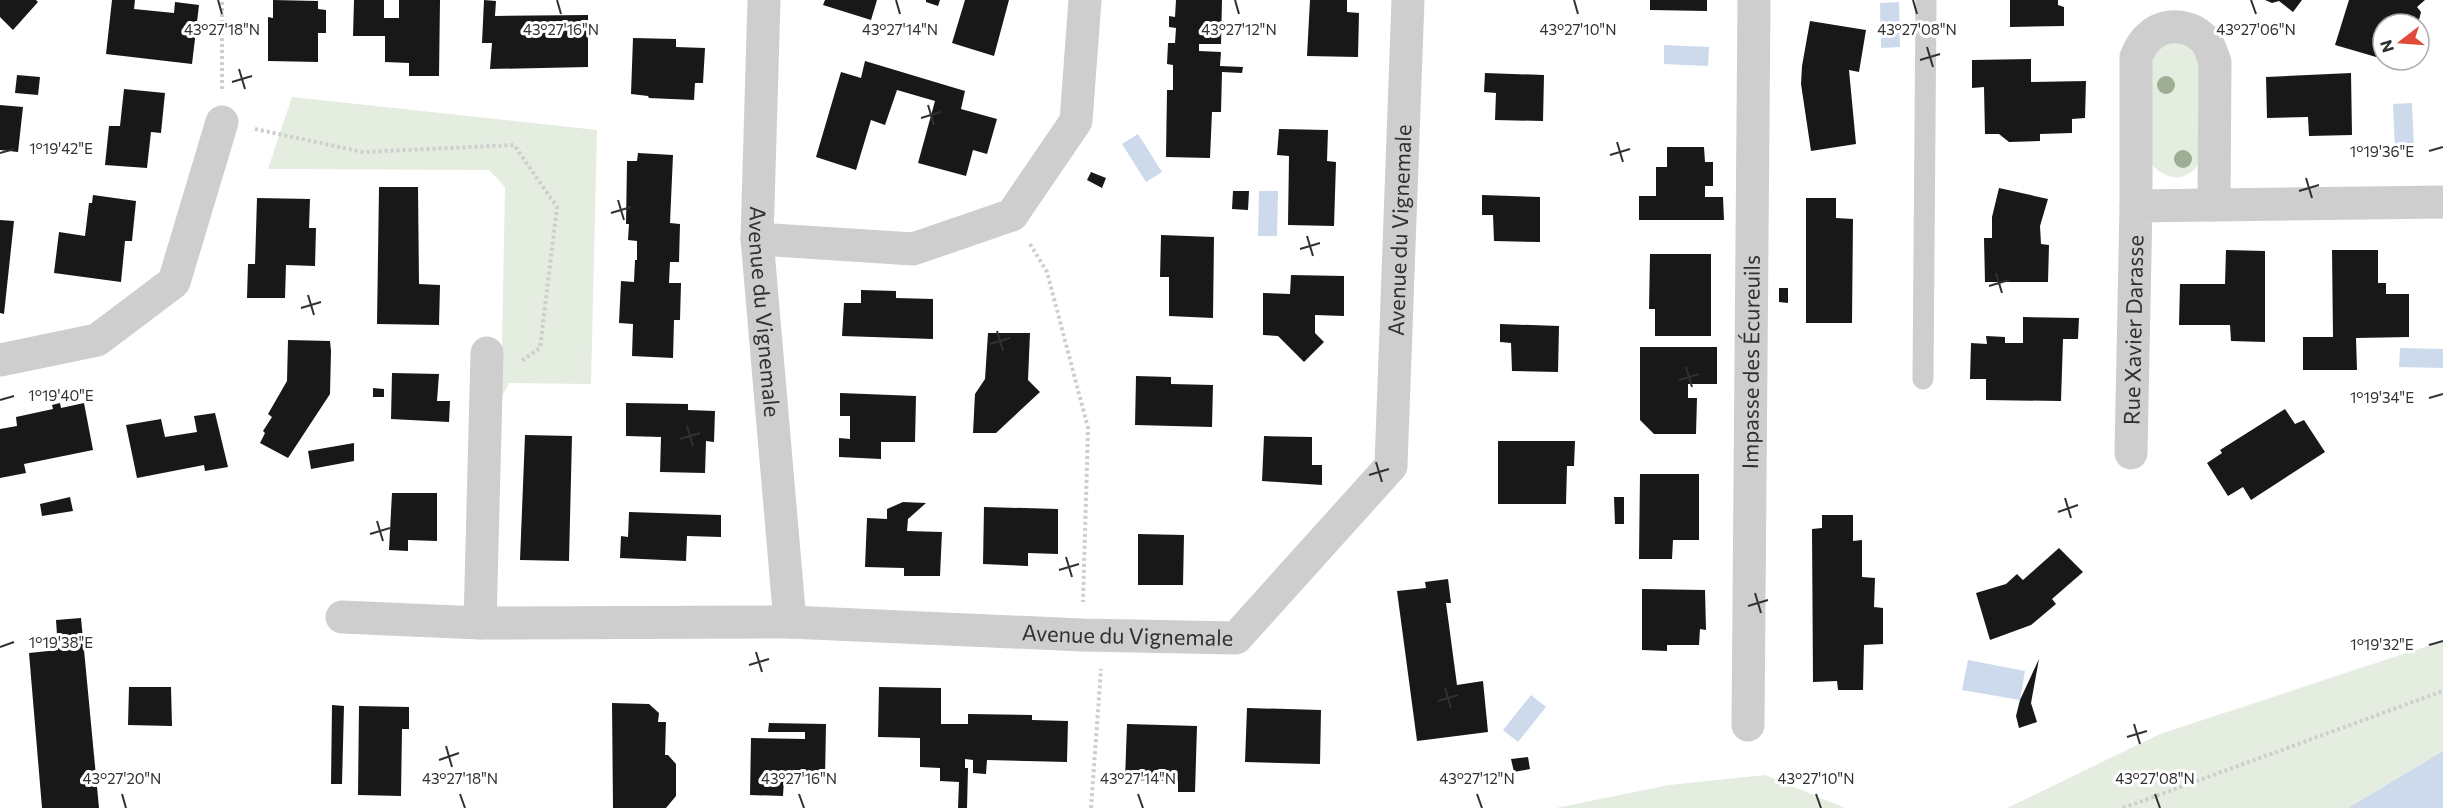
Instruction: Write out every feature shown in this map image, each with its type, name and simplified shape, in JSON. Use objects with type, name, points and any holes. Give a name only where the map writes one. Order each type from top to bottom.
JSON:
[{"type":"street","name":"Avenue du Vignemale","points":[[764,0],[757,239],[790,622]]},
{"type":"street","points":[[757,239],[913,249],[1012,215],[1076,120],[1085,0]]},
{"type":"street","name":"Avenue du Vignemale","points":[[342,617],[480,623],[790,622],[1093,636],[1236,638],[1391,466],[1408,0]]},
{"type":"street","name":"Impasse des Écureuils","points":[[1748,725],[1754,0]]},
{"type":"street","name":"Rue Xavier Darasse","points":[[2131,453],[2136,206],[2136,57],[2147,38],[2160,29],[2178,26],[2193,32],[2206,41],[2215,62],[2214,205]]},
{"type":"street","points":[[0,360],[97,340],[174,282],[222,122]]},
{"type":"street","name":"Rue Xavier Darasse","points":[[2136,206],[2443,202]]},
{"type":"street","points":[[480,623],[487,353]]},
{"type":"lane","points":[[1923,380],[1926,0]]},
{"type":"path","points":[[222,0],[222,122],[363,152],[513,145],[557,207],[540,348],[487,386]]},
{"type":"path","points":[[1012,215],[1047,272],[1088,428],[1093,636],[1091,808]]},
{"type":"path","points":[[2123,808],[2443,691]]},
{"type":"shaded area","points":[[2179,42],[2191,47],[2200,56],[2202,160],[2190,173],[2172,177],[2151,164],[2149,60],[2161,47]]},
{"type":"shaded area","points":[[292,97],[597,130],[591,384],[509,383],[501,398],[505,187],[489,170],[268,169]]},
{"type":"shaded area","points":[[2443,641],[2443,751],[2348,808],[2007,808],[2160,734]]},
{"type":"shaded area","points":[[1765,775],[1845,808],[1556,808],[1669,785]]},
{"type":"water","points":[[1899,2],[1900,47],[1881,48],[1880,3]]},
{"type":"water","points":[[1664,45],[1709,47],[1708,66],[1664,64]]},
{"type":"water","points":[[2412,103],[2414,149],[2395,149],[2393,104]]},
{"type":"water","points":[[1138,134],[1162,172],[1146,182],[1122,144]]},
{"type":"water","points":[[1259,191],[1278,191],[1277,236],[1258,236]]},
{"type":"water","points":[[2400,348],[2443,349],[2443,368],[2399,367]]},
{"type":"water","points":[[1968,660],[2025,671],[2020,700],[1962,690]]},
{"type":"water","points":[[1531,695],[1546,707],[1518,742],[1503,730]]},
{"type":"water","points":[[2443,751],[2443,808],[2348,808]]},
{"type":"building","points":[[0,0],[36,0],[38,2],[13,30],[0,17]]},
{"type":"building","points":[[112,0],[135,0],[134,9],[174,13],[175,2],[199,5],[192,64],[106,54]]},
{"type":"building","points":[[273,0],[318,1],[318,9],[326,10],[326,33],[318,33],[318,62],[268,61],[268,17],[273,18]]},
{"type":"building","points":[[354,0],[384,0],[384,18],[399,18],[399,0],[440,0],[439,76],[409,76],[409,63],[385,62],[385,36],[353,36]]},
{"type":"building","points":[[484,0],[496,1],[495,16],[588,15],[588,67],[490,69],[492,43],[482,43]]},
{"type":"building","points":[[825,0],[877,0],[871,20],[823,5]]},
{"type":"building","points":[[926,0],[940,0],[938,6]]},
{"type":"building","points":[[965,0],[1009,0],[994,56],[952,43]]},
{"type":"building","points":[[1176,0],[1222,0],[1221,44],[1199,44],[1199,51],[1221,52],[1220,66],[1243,67],[1242,73],[1222,72],[1221,112],[1212,112],[1210,158],[1166,157],[1167,90],[1173,90],[1173,65],[1167,64],[1168,43],[1175,43],[1176,28],[1169,27],[1169,16],[1175,17]]},
{"type":"building","points":[[1310,0],[1347,0],[1347,12],[1359,13],[1358,57],[1307,56]]},
{"type":"building","points":[[1650,0],[1707,0],[1707,11],[1650,10]]},
{"type":"building","points":[[2010,0],[2058,0],[2058,5],[2064,7],[2064,26],[2010,27]]},
{"type":"building","points":[[2265,0],[2302,0],[2293,12],[2279,1],[2272,3]]},
{"type":"building","points":[[2349,0],[2425,0],[2417,7],[2421,12],[2371,12],[2371,56],[2335,45]]},
{"type":"building","points":[[1810,21],[1866,30],[1859,72],[1849,70],[1856,144],[1811,151],[1801,84]]},
{"type":"building","points":[[633,38],[676,39],[676,47],[705,48],[703,83],[695,83],[694,100],[649,98],[631,94]]},
{"type":"building","points":[[2031,59],[2031,82],[2086,81],[2085,118],[2072,119],[2072,133],[2040,134],[2040,141],[2009,142],[1999,134],[1985,134],[1984,87],[1972,88],[1972,60]]},
{"type":"building","points":[[865,61],[965,91],[961,109],[997,119],[987,154],[973,150],[966,176],[918,163],[935,101],[897,90],[885,125],[871,120],[856,170],[816,157],[841,72],[861,78]]},
{"type":"building","points":[[1485,73],[1544,75],[1543,121],[1495,120],[1496,93],[1484,92]]},
{"type":"building","points":[[2351,73],[2352,135],[2309,136],[2308,117],[2267,118],[2266,77]]},
{"type":"building","points":[[17,75],[40,77],[38,95],[15,93]]},
{"type":"building","points":[[124,89],[165,93],[161,133],[151,132],[147,168],[105,165],[109,126],[120,126]]},
{"type":"building","points":[[0,105],[23,107],[18,152],[0,150]]},
{"type":"building","points":[[1279,129],[1328,130],[1327,161],[1336,162],[1334,226],[1288,225],[1289,156],[1277,155]]},
{"type":"building","points":[[1667,147],[1704,147],[1705,162],[1713,162],[1713,186],[1705,186],[1705,197],[1723,197],[1724,220],[1639,220],[1639,196],[1656,196],[1656,167],[1667,167]]},
{"type":"building","points":[[638,153],[673,155],[670,223],[680,224],[679,262],[670,262],[669,283],[681,283],[680,320],[674,320],[673,358],[632,356],[633,324],[619,323],[621,281],[634,282],[635,260],[637,260],[637,241],[628,240],[629,224],[626,224],[627,161],[637,161]]},
{"type":"building","points":[[1091,172],[1106,178],[1102,188],[1087,180]]},
{"type":"building","points":[[379,187],[418,187],[419,284],[440,285],[439,325],[377,324]]},
{"type":"building","points":[[1999,188],[2048,199],[2040,226],[2041,244],[2049,245],[2048,282],[1985,282],[1984,238],[1992,238],[1992,217]]},
{"type":"building","points":[[1233,191],[1249,191],[1248,210],[1232,209]]},
{"type":"building","points":[[93,195],[136,201],[132,241],[125,241],[121,282],[54,273],[59,232],[85,236],[89,203],[92,203]]},
{"type":"building","points":[[1482,195],[1540,197],[1540,242],[1494,241],[1493,215],[1482,215]]},
{"type":"building","points":[[257,198],[310,199],[309,228],[316,228],[315,266],[286,265],[285,298],[247,298],[248,264],[255,264]]},
{"type":"building","points":[[1806,198],[1836,198],[1836,218],[1853,219],[1852,323],[1806,323]]},
{"type":"building","points":[[0,220],[14,221],[4,314],[0,313]]},
{"type":"building","points":[[1161,235],[1214,237],[1213,318],[1169,316],[1169,277],[1160,277]]},
{"type":"building","points":[[2226,250],[2265,251],[2265,342],[2231,341],[2230,325],[2179,325],[2180,284],[2225,284]]},
{"type":"building","points":[[2332,250],[2378,250],[2378,283],[2386,283],[2386,294],[2409,294],[2409,337],[2356,338],[2357,370],[2303,370],[2303,337],[2333,337]]},
{"type":"building","points":[[1650,254],[1711,254],[1711,336],[1655,336],[1655,309],[1649,309]]},
{"type":"building","points":[[1291,275],[1344,276],[1344,316],[1315,315],[1315,333],[1324,342],[1304,362],[1278,336],[1263,335],[1263,293],[1290,294]]},
{"type":"building","points":[[1779,288],[1788,288],[1788,303],[1779,302]]},
{"type":"building","points":[[861,290],[896,291],[896,298],[933,299],[933,339],[842,336],[844,303],[861,303]]},
{"type":"building","points":[[2023,317],[2079,318],[2078,339],[2063,339],[2061,401],[1986,400],[1986,379],[1970,379],[1971,343],[1987,344],[1986,336],[2005,337],[2005,343],[2023,343]]},
{"type":"building","points":[[1500,324],[1559,326],[1558,372],[1512,371],[1511,343],[1500,342]]},
{"type":"building","points":[[988,333],[1030,333],[1028,380],[1040,392],[996,433],[973,433],[975,394],[985,379]]},
{"type":"building","points":[[288,340],[330,341],[331,351],[330,394],[288,458],[260,443],[265,433],[263,431],[272,417],[268,414],[287,381]]},
{"type":"building","points":[[1640,347],[1717,347],[1717,384],[1688,384],[1688,398],[1697,398],[1696,434],[1654,434],[1640,420]]},
{"type":"building","points":[[392,373],[439,374],[437,401],[450,401],[449,422],[391,419]]},
{"type":"building","points":[[1136,376],[1171,377],[1171,384],[1213,385],[1212,427],[1135,425]]},
{"type":"building","points":[[373,388],[384,389],[384,397],[373,397]]},
{"type":"building","points":[[840,393],[916,396],[915,442],[881,442],[881,459],[839,457],[839,438],[850,439],[850,416],[840,416]]},
{"type":"building","points":[[60,403],[61,408],[84,403],[93,450],[24,464],[26,473],[0,478],[0,429],[17,426],[16,417],[53,409],[52,405]]},
{"type":"building","points":[[626,403],[688,404],[688,410],[715,411],[714,442],[706,441],[705,473],[660,472],[661,437],[626,436]]},
{"type":"building","points":[[2285,409],[2295,424],[2304,420],[2325,452],[2251,500],[2243,487],[2228,496],[2207,463],[2222,453],[2220,450]]},
{"type":"building","points":[[215,413],[228,467],[205,471],[204,465],[137,478],[126,425],[161,419],[165,437],[197,432],[194,416]]},
{"type":"building","points":[[525,435],[572,436],[569,561],[520,560]]},
{"type":"building","points":[[1264,436],[1312,437],[1312,465],[1322,465],[1322,485],[1262,481]]},
{"type":"building","points":[[1498,441],[1575,441],[1574,466],[1567,466],[1566,504],[1498,504]]},
{"type":"building","points":[[354,443],[354,461],[311,469],[308,451]]},
{"type":"building","points":[[1640,474],[1699,474],[1699,540],[1673,540],[1672,559],[1639,559]]},
{"type":"building","points":[[392,493],[437,493],[437,541],[408,540],[408,551],[389,550]]},
{"type":"building","points":[[70,497],[73,511],[42,516],[40,504]]},
{"type":"building","points":[[1614,497],[1624,497],[1624,524],[1615,524]]},
{"type":"building","points":[[903,502],[926,503],[908,519],[907,531],[942,532],[940,576],[904,576],[904,568],[865,567],[867,518],[887,519],[887,509]]},
{"type":"building","points":[[984,507],[1058,509],[1058,554],[1028,553],[1028,566],[983,564]]},
{"type":"building","points":[[629,512],[721,515],[721,537],[687,536],[686,561],[620,558],[621,536],[628,537]]},
{"type":"building","points":[[1822,515],[1853,515],[1853,541],[1862,540],[1862,577],[1875,578],[1874,607],[1883,608],[1883,644],[1864,645],[1863,690],[1838,690],[1837,681],[1813,682],[1812,529],[1822,528]]},
{"type":"building","points":[[1138,534],[1184,535],[1183,585],[1138,585]]},
{"type":"building","points":[[2059,548],[2083,572],[2052,599],[2056,604],[2031,625],[1990,640],[1976,593],[2006,584],[2017,574],[2023,580]]},
{"type":"building","points":[[1448,579],[1451,603],[1446,603],[1457,685],[1483,681],[1488,732],[1417,741],[1397,591],[1426,588],[1425,582]]},
{"type":"building","points":[[1642,589],[1705,590],[1706,630],[1700,629],[1699,645],[1667,645],[1667,651],[1642,650]]},
{"type":"building","points":[[81,618],[99,808],[42,808],[29,653],[58,650],[56,620]]},
{"type":"building","points":[[2039,659],[2031,703],[2037,722],[2019,728],[2016,716],[2020,700]]},
{"type":"building","points":[[129,687],[171,687],[172,726],[128,725]]},
{"type":"building","points":[[879,687],[941,688],[941,724],[968,724],[968,714],[1032,715],[1032,720],[1068,721],[1067,762],[987,760],[986,774],[973,773],[973,760],[965,759],[965,768],[968,768],[967,808],[958,808],[959,782],[940,781],[940,768],[920,767],[920,738],[878,737]]},
{"type":"building","points":[[612,703],[649,704],[659,713],[658,722],[666,722],[665,755],[668,755],[676,764],[676,796],[666,808],[613,808]]},
{"type":"building","points":[[332,705],[344,706],[342,784],[331,784]]},
{"type":"building","points":[[359,706],[409,707],[409,729],[402,729],[401,796],[358,795]]},
{"type":"building","points":[[1247,708],[1321,710],[1320,764],[1245,762]]},
{"type":"building","points":[[769,723],[826,724],[825,779],[784,779],[783,796],[750,795],[751,738],[805,739],[805,732],[768,732]]},
{"type":"building","points":[[1127,724],[1197,726],[1195,792],[1178,792],[1178,781],[1125,780]]},
{"type":"building","points":[[1528,757],[1530,769],[1514,772],[1511,759]]}]
